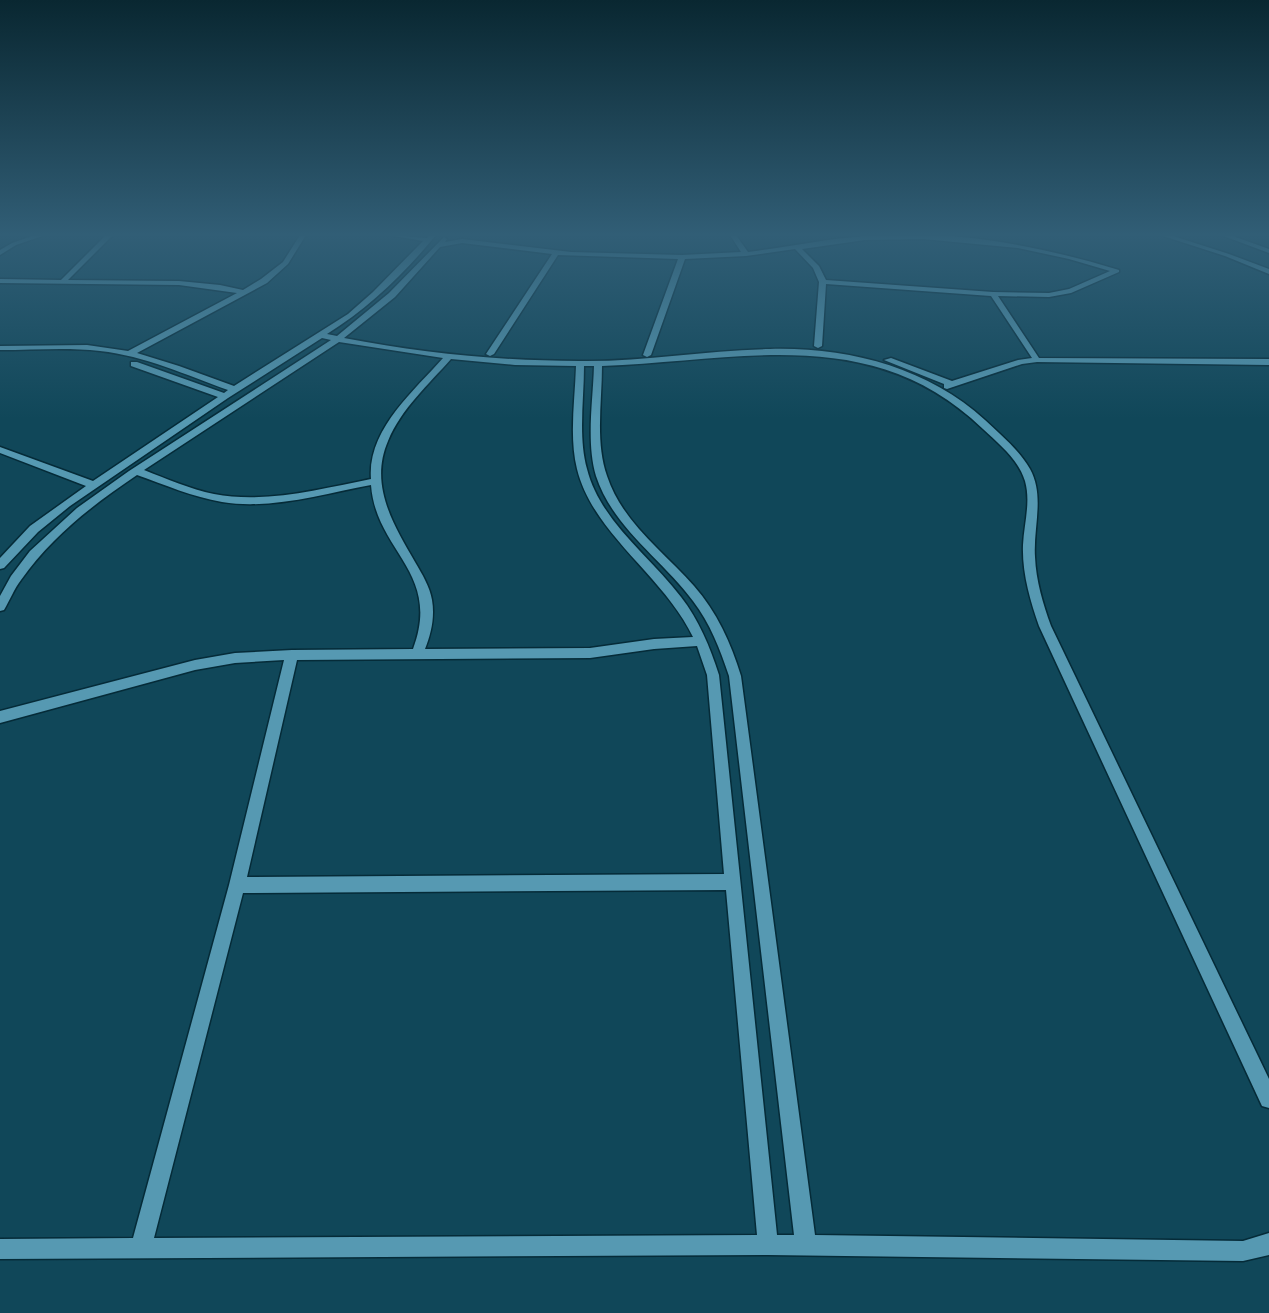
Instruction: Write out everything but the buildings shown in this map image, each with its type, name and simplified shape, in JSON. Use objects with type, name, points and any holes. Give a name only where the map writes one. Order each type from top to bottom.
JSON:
[{"type":"street","points":[[129,354],[236,296]]},
{"type":"street","points":[[0,565],[39,525],[66,504],[225,396],[323,336],[373,296]]},
{"type":"street","points":[[0,607],[21,570],[44,543],[85,507],[341,336],[390,296]]},
{"type":"street","points":[[490,354],[528,296]]},
{"type":"street","points":[[647,355],[668,296]]},
{"type":"street","points":[[818,346],[822,296]]},
{"type":"street","points":[[995,296],[1037,360]]},
{"type":"street","points":[[323,336],[341,336],[490,354],[578,358],[647,355],[748,345],[818,346],[847,350],[888,360],[954,385]]},
{"type":"street","points":[[341,336],[448,356],[504,362],[598,364],[762,352],[808,352],[863,362],[898,372],[935,387],[969,411],[1012,452],[1026,470],[1032,488],[1030,569],[1045,626],[1269,1099]]},
{"type":"street","points":[[0,348],[96,349],[129,354],[236,390]]},
{"type":"street","points":[[0,353],[70,354],[113,358],[225,396]]},
{"type":"street","points":[[417,655],[426,628],[425,593],[380,509],[375,481],[379,454],[389,430],[448,356]]},
{"type":"street","points":[[935,387],[954,385],[1020,362],[1037,360],[1269,362]]},
{"type":"street","points":[[580,364],[578,459],[586,482],[608,521],[676,598],[701,641],[713,676],[768,1245]]},
{"type":"street","points":[[598,364],[598,455],[605,486],[625,518],[702,604],[722,638],[735,676],[806,1246]]},
{"type":"street","points":[[0,450],[94,485]]},
{"type":"street","points":[[137,471],[209,496],[240,500],[274,499],[375,481]]},
{"type":"street","points":[[0,717],[195,665],[235,658],[292,655],[590,653],[701,641]]},
{"type":"street","points":[[141,1248],[237,885],[292,655]]},
{"type":"street","points":[[237,885],[734,882]]},
{"type":"street","points":[[0,1249],[768,1245],[1243,1251],[1262,1247],[1269,1243]]}]
